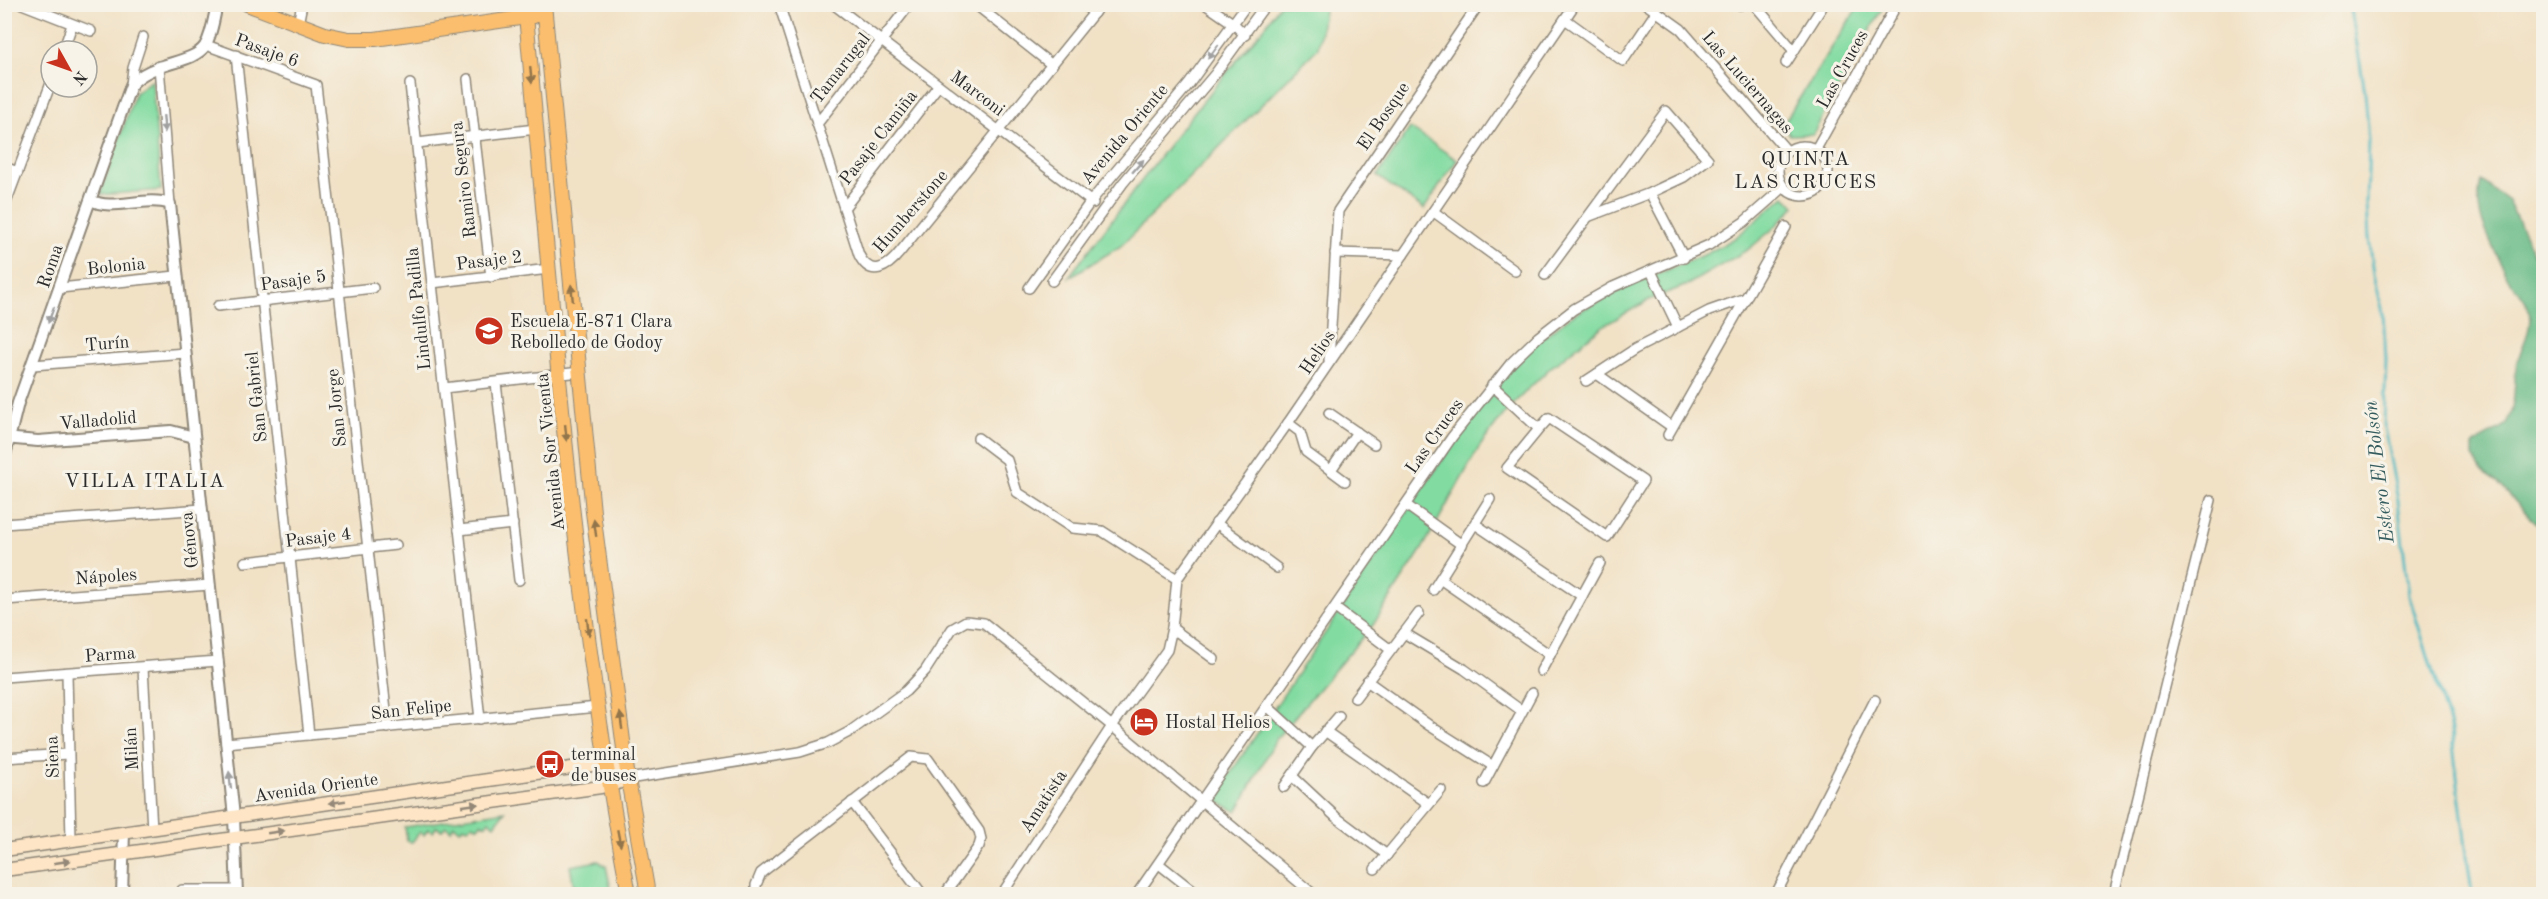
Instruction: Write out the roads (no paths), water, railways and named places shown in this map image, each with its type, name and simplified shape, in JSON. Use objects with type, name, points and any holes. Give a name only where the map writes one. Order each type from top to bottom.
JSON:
[{"type":"main road","points":[[247,4],[337,37],[363,39],[544,9]]},
{"type":"main road","name":"Avenida Sor Vicenta","points":[[544,9],[593,512],[628,779],[648,894]]},
{"type":"main road","name":"Avenida Sor Vicenta","points":[[525,11],[576,533],[609,786],[629,894]]},
{"type":"main road","points":[[606,763],[628,779]]},
{"type":"main road","name":"Avenida Oriente","points":[[4,850],[606,763]]},
{"type":"main road","points":[[518,776],[523,798]]},
{"type":"main road","points":[[4,870],[609,786],[628,779]]},
{"type":"main road","points":[[389,816],[388,800],[395,794]]},
{"type":"street","points":[[22,4],[91,31]]},
{"type":"street","points":[[131,85],[143,73],[193,55],[206,45],[217,4]]},
{"type":"street","points":[[298,24],[302,4]]},
{"type":"street","name":"Humberstone","points":[[779,4],[861,260],[874,268],[889,266],[1101,4]]},
{"type":"street","name":"Marconi","points":[[833,4],[1091,201],[1101,211]]},
{"type":"street","name":"Tamarugal","points":[[817,124],[910,4]]},
{"type":"street","points":[[975,4],[1052,65]]},
{"type":"street","points":[[1083,4],[1094,13]]},
{"type":"street","points":[[1205,4],[1234,24],[1245,35]]},
{"type":"street","name":"Avenida Oriente","points":[[1029,288],[1091,201],[1190,84],[1247,4]]},
{"type":"street","name":"Avenida Oriente","points":[[1052,281],[1101,211],[1245,35],[1266,4]]},
{"type":"street","name":"El Bosque","points":[[1329,362],[1338,211],[1479,4]]},
{"type":"street","name":"Helios","points":[[1112,726],[1167,650],[1172,628],[1177,579],[1288,423],[1575,4]]},
{"type":"street","name":"Las Luciernagas","points":[[1646,4],[1681,29],[1787,151]]},
{"type":"street","points":[[1754,4],[1794,51]]},
{"type":"street","points":[[1786,63],[1824,4]]},
{"type":"street","name":"Las Cruces","points":[[1816,149],[1897,4]]},
{"type":"street","points":[[1565,19],[1623,61],[1656,12]]},
{"type":"street","points":[[67,39],[72,25]]},
{"type":"street","name":"Roma","points":[[4,459],[6,439],[131,85],[133,68],[143,37]]},
{"type":"street","name":"Pasaje 6","points":[[206,45],[316,85]]},
{"type":"street","name":"San Gabriel","points":[[236,55],[309,735]]},
{"type":"street","name":"Génova","points":[[159,66],[176,276],[236,838],[237,892]]},
{"type":"street","name":"Ramiro Segura","points":[[468,79],[491,277]]},
{"type":"street","name":"Lindulfo Padilla","points":[[410,84],[480,719]]},
{"type":"street","name":"San Jorge","points":[[316,85],[388,728]]},
{"type":"street","name":"Pasaje Camiña","points":[[844,208],[938,86]]},
{"type":"street","points":[[4,208],[45,99]]},
{"type":"street","points":[[1545,276],[1589,216],[1666,111],[1708,159],[1684,177],[1650,194],[1589,216]]},
{"type":"street","points":[[417,143],[536,129]]},
{"type":"street","points":[[1801,146],[1816,149],[1829,166],[1827,181],[1823,188],[1810,196],[1796,195],[1784,187],[1778,172],[1782,157],[1787,151],[1801,146]]},
{"type":"street","points":[[4,167],[18,172]]},
{"type":"street","name":"Las Cruces","points":[[1137,894],[1452,437],[1521,353],[1555,322],[1593,297],[1709,245],[1744,222],[1784,187]]},
{"type":"street","points":[[1650,194],[1684,258]]},
{"type":"street","points":[[91,200],[101,204],[157,200],[170,204]]},
{"type":"street","points":[[1434,212],[1515,271]]},
{"type":"street","points":[[1597,374],[1670,431],[1786,227]]},
{"type":"street","points":[[1335,254],[1403,255]]},
{"type":"street","name":"Pasaje 2","points":[[432,282],[549,269]]},
{"type":"street","points":[[1651,271],[1678,327]]},
{"type":"street","name":"Bolonia","points":[[60,288],[176,276]]},
{"type":"street","name":"Pasaje 5","points":[[218,306],[339,290],[373,288]]},
{"type":"street","points":[[1586,381],[1635,349],[1709,311],[1746,298]]},
{"type":"street","name":"Turín","points":[[33,365],[185,353]]},
{"type":"street","points":[[444,388],[579,372]]},
{"type":"street","points":[[496,383],[519,580]]},
{"type":"street","points":[[1492,386],[1539,429]]},
{"type":"street","points":[[1329,413],[1374,444]]},
{"type":"street","points":[[1549,418],[1643,481],[1607,537],[1507,468],[1539,429],[1549,418]]},
{"type":"street","points":[[1288,423],[1300,432],[1306,452],[1345,481]]},
{"type":"street","name":"Valladolid","points":[[6,439],[38,441],[171,431],[194,437]]},
{"type":"street","points":[[1331,470],[1357,432]]},
{"type":"street","points":[[978,438],[1007,459],[1017,492],[1072,528],[1102,531],[1177,579]]},
{"type":"street","points":[[1433,590],[1490,499]]},
{"type":"street","points":[[2114,894],[2211,500]]},
{"type":"street","points":[[1406,505],[1462,545]]},
{"type":"street","points":[[4,524],[202,509]]},
{"type":"street","points":[[1216,523],[1277,568]]},
{"type":"street","points":[[459,530],[513,524]]},
{"type":"street","points":[[1475,524],[1582,596]]},
{"type":"street","name":"Pasaje 4","points":[[245,562],[396,545]]},
{"type":"street","points":[[1541,671],[1600,563]]},
{"type":"street","points":[[1440,579],[1550,655]]},
{"type":"street","name":"Nápoles","points":[[4,600],[210,585]]},
{"type":"street","points":[[1335,608],[1391,650]]},
{"type":"street","points":[[1355,698],[1419,613]]},
{"type":"street","points":[[628,779],[800,752],[839,738],[917,680],[931,663],[946,637],[959,624],[966,621],[984,623],[1112,726],[1313,894]]},
{"type":"street","points":[[1172,628],[1214,659]]},
{"type":"street","points":[[1404,633],[1464,669],[1522,711]]},
{"type":"street","name":"Parma","points":[[4,677],[218,662]]},
{"type":"street","name":"Milán","points":[[143,668],[152,829]]},
{"type":"street","name":"Siena","points":[[67,674],[71,840]]},
{"type":"street","points":[[1367,681],[1430,726],[1493,766]]},
{"type":"street","points":[[1484,783],[1532,693]]},
{"type":"street","points":[[1776,894],[1875,700]]},
{"type":"street","points":[[1267,706],[1312,747]]},
{"type":"street","name":"San Felipe","points":[[226,743],[598,707]]},
{"type":"street","points":[[1284,787],[1312,747],[1339,716]]},
{"type":"street","name":"Amatista","points":[[1002,894],[1112,726]]},
{"type":"street","points":[[1325,731],[1429,804]]},
{"type":"street","points":[[4,758],[68,754]]},
{"type":"street","points":[[756,894],[756,885],[761,873],[911,757],[928,759],[979,831],[981,839],[979,846],[945,894]]},
{"type":"street","points":[[1292,776],[1336,817],[1387,855]]},
{"type":"street","points":[[1375,869],[1441,790]]},
{"type":"street","points":[[852,802],[922,894]]},
{"type":"street","points":[[122,894],[124,832]]},
{"type":"street","points":[[1158,864],[1197,894]]},
{"type":"street","points":[[182,890],[237,892]]},
{"type":"waterway","name":"Estero El Bolsón","points":[[2350,4],[2365,92],[2369,140],[2367,204],[2369,238],[2383,313],[2386,359],[2384,427],[2398,501],[2409,596],[2451,730],[2472,894]]},
{"type":"place","name":"Escuela E-871 Clara Rebolledo de Godoy","points":[[489,331]]},
{"type":"place","name":"Hostal Helios","points":[[1144,722]]},
{"type":"place","name":"terminal de buses","points":[[550,764]]},
{"type":"district","name":"QUINTA LAS CRUCES","points":[[1806,170]]},
{"type":"district","name":"VILLA ITALIA","points":[[145,480]]}]
